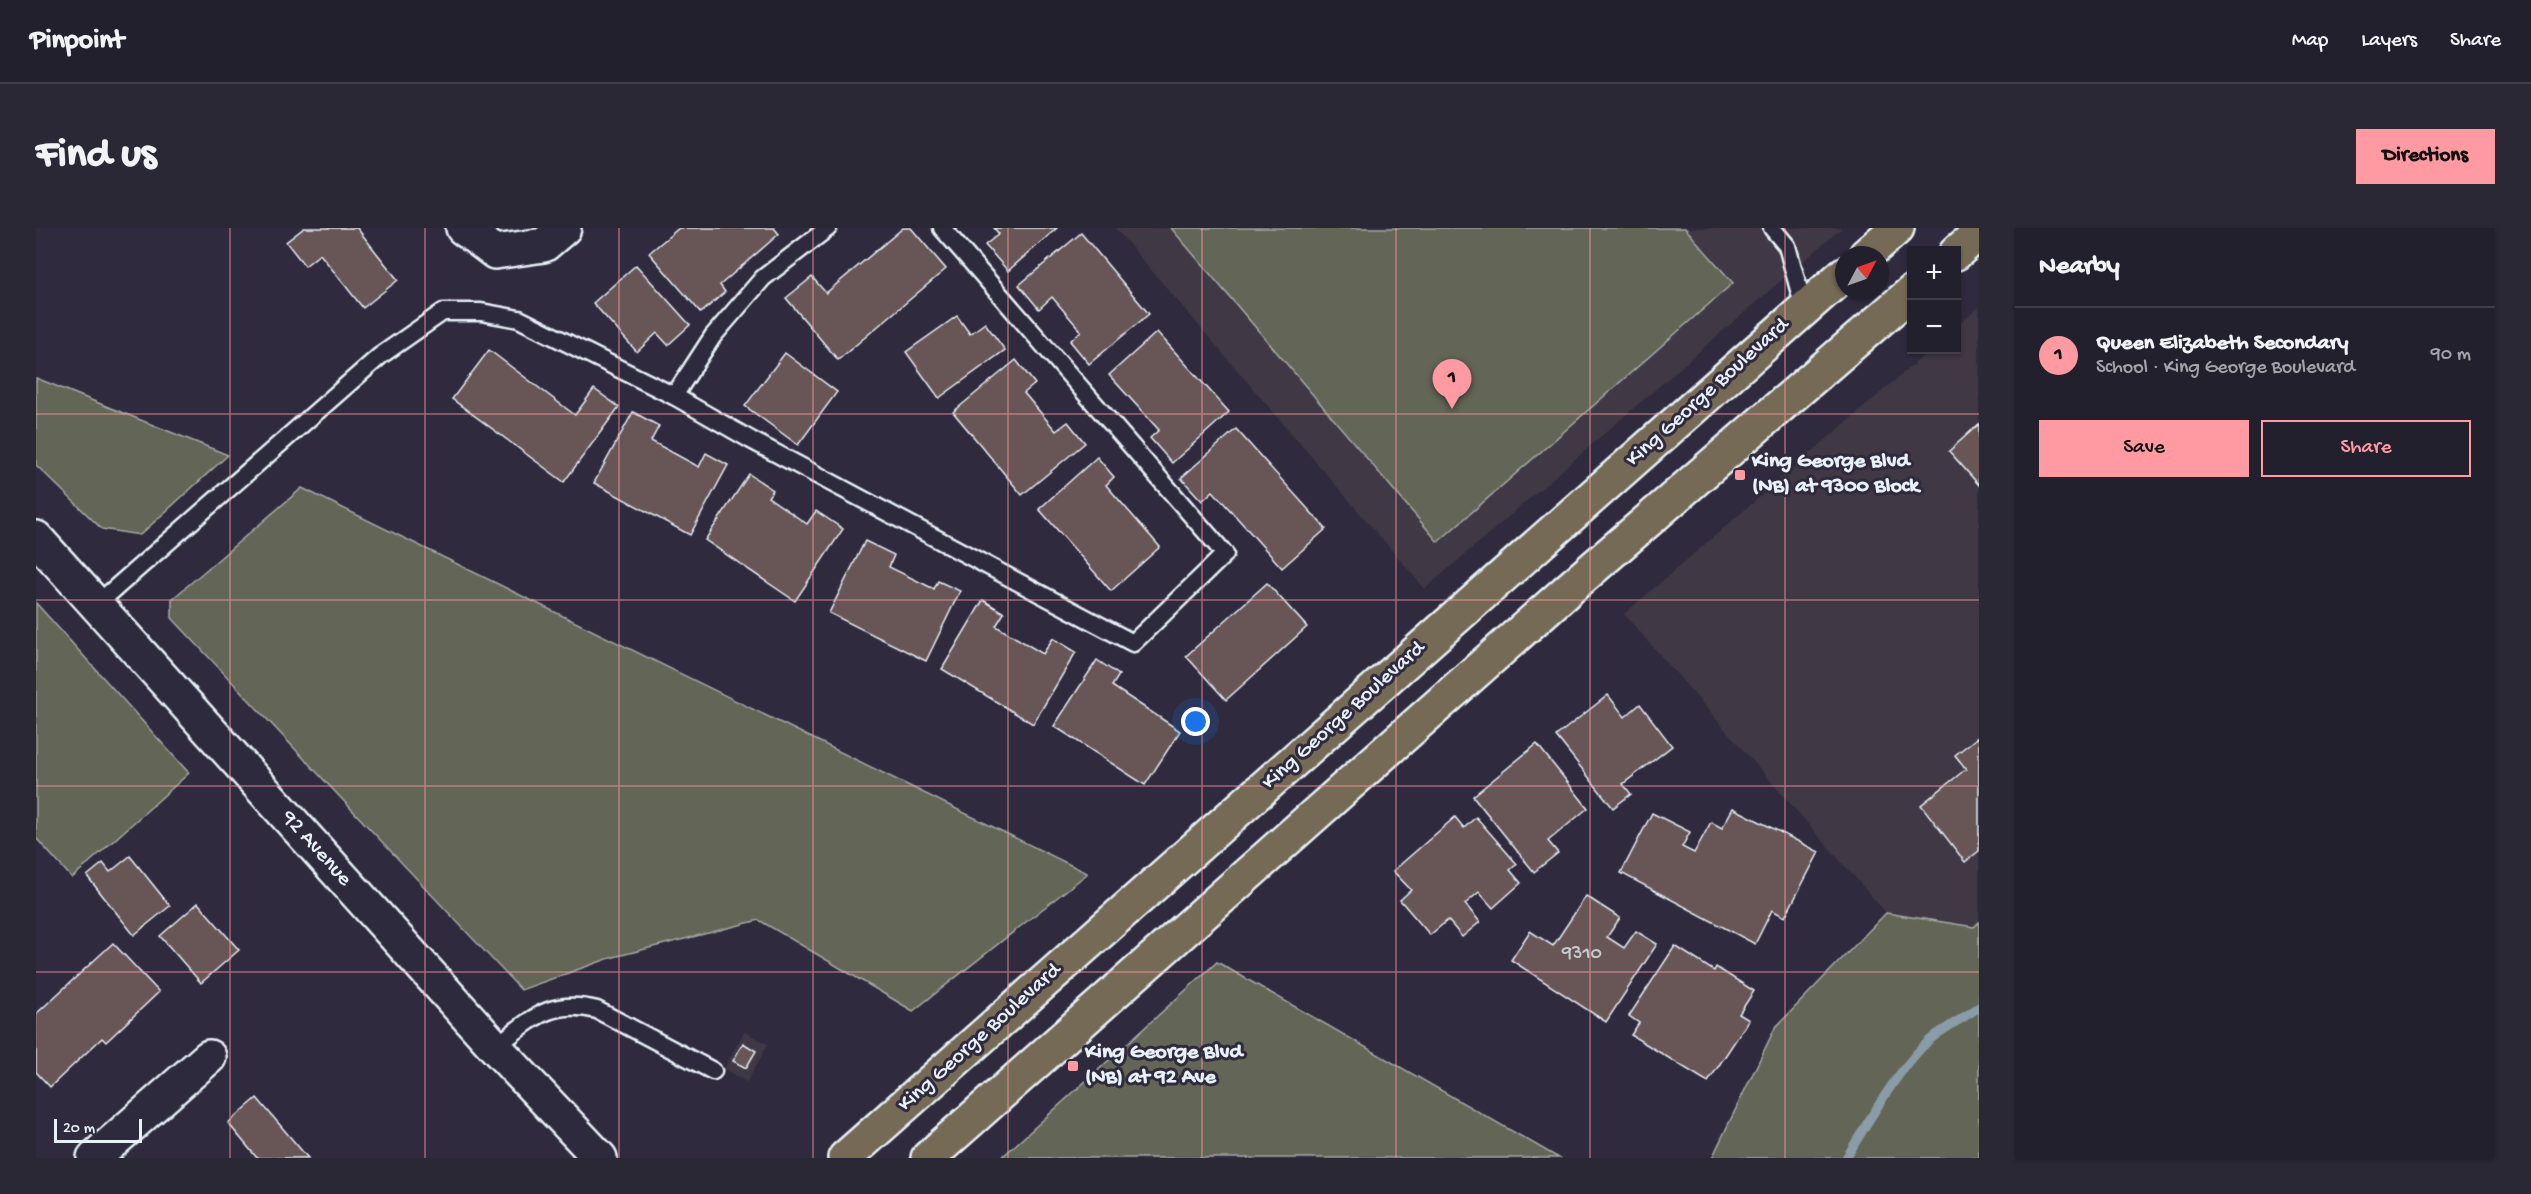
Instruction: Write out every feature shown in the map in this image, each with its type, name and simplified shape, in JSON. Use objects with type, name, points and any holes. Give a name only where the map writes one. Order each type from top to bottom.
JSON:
[{"type":"main road","points":[[463,228],[495,252],[544,245],[564,228]]},
{"type":"main road","points":[[1876,246],[1897,228]]},
{"type":"main road","points":[[1961,248],[1979,233]]},
{"type":"main road","name":"King George Boulevard","points":[[844,1158],[1835,282]]},
{"type":"main road","points":[[928,1158],[1579,580],[1907,295]]},
{"type":"main road","name":"92 Avenue","points":[[36,538],[495,1047],[600,1158]]},
{"type":"main road","points":[[94,1158],[209,1057]]},
{"type":"lane","points":[[674,396],[713,336],[763,278],[828,228]]},
{"type":"lane","points":[[96,605],[380,356],[443,312],[481,312],[519,319],[674,396],[751,440],[1133,643],[1225,554],[942,228]]},
{"type":"lane","points":[[1772,228],[1787,246],[1804,308]]},
{"type":"lane","points":[[495,1047],[551,1007],[579,1005],[597,1010],[713,1071]]},
{"type":"shaded area","points":[[1115,228],[1842,228],[1425,589]]},
{"type":"shaded area","points":[[1979,307],[1979,922],[1974,927],[1886,913],[1624,614],[1925,354],[1961,354],[1961,323]]},
{"type":"shaded area","points":[[744,1032],[768,1044],[747,1082],[724,1069]]},
{"type":"green space","points":[[1171,228],[1685,228],[1733,283],[1438,542]]},
{"type":"green space","points":[[36,378],[228,455],[140,535],[102,529],[36,465]]},
{"type":"green space","points":[[302,488],[1087,874],[913,1011],[759,920],[610,958],[521,990],[172,618],[172,599]]},
{"type":"green space","points":[[36,603],[189,773],[72,878],[36,838]]},
{"type":"green space","points":[[1886,913],[1974,927],[1979,922],[1979,1158],[1712,1158],[1775,1028]]},
{"type":"green space","points":[[1217,962],[1559,1158],[1001,1158]]},
{"type":"building","points":[[304,228],[357,228],[398,280],[363,308],[320,254],[305,266],[286,242]]},
{"type":"building","points":[[679,228],[774,228],[779,234],[720,285],[725,292],[701,313],[649,253]]},
{"type":"building","points":[[903,228],[911,228],[946,269],[838,360],[786,298],[812,277],[826,293]]},
{"type":"building","points":[[994,228],[1057,228],[1008,271],[985,245],[999,234]]},
{"type":"building","points":[[1081,233],[1149,314],[1089,364],[1070,341],[1081,331],[1052,297],[1039,309],[1019,285]]},
{"type":"building","points":[[636,265],[690,325],[668,345],[657,333],[637,352],[593,303]]},
{"type":"building","points":[[957,316],[970,334],[985,323],[1005,350],[939,398],[906,352]]},
{"type":"building","points":[[1157,332],[1229,412],[1172,463],[1150,438],[1159,430],[1109,375]]},
{"type":"building","points":[[489,350],[575,415],[594,389],[619,407],[564,482],[452,399]]},
{"type":"building","points":[[785,353],[837,392],[798,445],[745,406]]},
{"type":"building","points":[[1016,360],[1035,384],[1024,393],[1056,431],[1068,422],[1085,443],[1022,495],[953,412]]},
{"type":"building","points":[[633,412],[659,426],[651,441],[699,467],[706,453],[728,465],[690,535],[594,483]]},
{"type":"building","points":[[1979,424],[1979,485],[1949,451]]},
{"type":"building","points":[[1236,429],[1326,529],[1282,568],[1213,491],[1202,501],[1181,478]]},
{"type":"building","points":[[1097,457],[1114,477],[1106,485],[1160,547],[1111,591],[1039,509]]},
{"type":"building","points":[[749,474],[773,490],[768,497],[807,524],[816,511],[843,529],[795,601],[705,540]]},
{"type":"building","points":[[865,541],[894,555],[889,567],[934,589],[938,581],[960,591],[926,661],[829,613]]},
{"type":"building","points":[[1267,583],[1307,627],[1226,700],[1186,656]]},
{"type":"building","points":[[983,600],[1004,613],[996,626],[1043,654],[1053,638],[1076,652],[1033,724],[942,669]]},
{"type":"building","points":[[1097,660],[1119,675],[1112,686],[1180,731],[1145,785],[1054,726]]},
{"type":"building","points":[[1608,695],[1625,717],[1640,704],[1672,746],[1623,784],[1631,794],[1613,808],[1556,736]]},
{"type":"building","points":[[1979,736],[1979,851],[1965,862],[1921,805],[1966,769],[1955,755]]},
{"type":"building","points":[[1537,744],[1588,808],[1548,841],[1558,853],[1534,872],[1473,796]]},
{"type":"building","points":[[1733,808],[1819,852],[1785,917],[1772,910],[1755,944],[1621,873],[1652,813],[1690,832],[1682,847],[1694,853],[1711,822],[1722,828]]},
{"type":"building","points":[[1455,817],[1464,828],[1476,817],[1517,864],[1510,870],[1521,883],[1493,908],[1479,892],[1465,904],[1480,922],[1462,937],[1448,920],[1430,935],[1400,900],[1411,890],[1393,871]]},
{"type":"building","points":[[130,856],[170,906],[134,935],[87,876],[103,863],[110,872]]},
{"type":"building","points":[[1586,896],[1620,918],[1607,937],[1624,948],[1636,931],[1657,944],[1606,1022],[1511,960],[1530,931],[1553,946]]},
{"type":"building","points":[[198,903],[239,950],[201,983],[160,936]]},
{"type":"building","points":[[113,943],[159,992],[106,1042],[102,1038],[50,1087],[36,1072],[36,1014]]},
{"type":"building","points":[[1675,946],[1714,971],[1716,967],[1754,991],[1739,1014],[1749,1020],[1708,1082],[1631,1035],[1639,1023],[1629,1016]]},
{"type":"building","points":[[743,1043],[756,1051],[746,1068],[733,1061]]},
{"type":"building","points":[[257,1098],[308,1158],[257,1158],[228,1123]]},
{"type":"waterway","points":[[1846,1158],[1887,1092],[1923,1046],[1979,1007]]},
{"type":"place","name":"Queen Elizabeth Secondary","points":[[1452,409]]},
{"type":"place","name":"King George Blvd (NB) at 9300 Block","points":[[1740,475]]},
{"type":"place","name":"King George Blvd (NB) at 92 Ave","points":[[1073,1066]]}]
